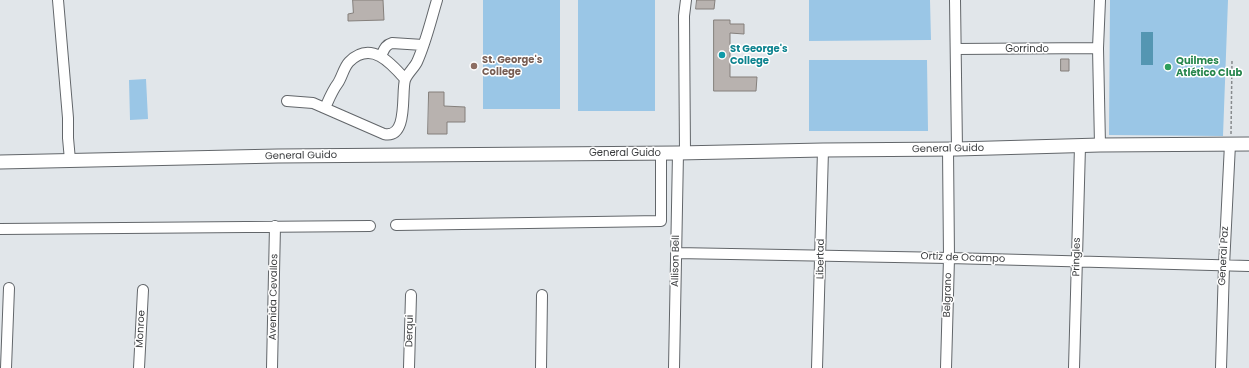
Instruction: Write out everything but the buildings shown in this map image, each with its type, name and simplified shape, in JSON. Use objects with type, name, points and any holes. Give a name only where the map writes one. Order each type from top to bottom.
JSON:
[{"type":"main road","name":"General Guido","points":[[0,162],[278,156],[681,153],[1100,145],[1249,144]]},
{"type":"street","points":[[58,0],[70,160]]},
{"type":"street","points":[[287,101],[306,102],[325,108],[388,135],[395,130],[401,120],[404,108],[405,79],[417,62],[437,0]]},
{"type":"street","name":"Allison Bell","points":[[674,368],[677,180],[681,153],[684,16],[686,0]]},
{"type":"street","name":"Belgrano","points":[[946,368],[956,49],[955,0]]},
{"type":"street","points":[[1100,0],[1098,48],[1100,145]]},
{"type":"street","points":[[381,56],[388,44],[423,45]]},
{"type":"street","name":"Gorrindo","points":[[956,49],[1098,48]]},
{"type":"street","points":[[325,108],[333,89],[338,83],[349,62],[364,53],[371,53],[381,56],[405,79]]},
{"type":"street","name":"General Paz","points":[[1221,368],[1230,144]]},
{"type":"street","name":"Pringles","points":[[1074,368],[1080,146]]},
{"type":"street","name":"Libertad","points":[[817,368],[823,150]]},
{"type":"street","points":[[396,224],[661,221],[661,152]]},
{"type":"street","points":[[661,180],[677,180]]},
{"type":"street","name":"Avenida Cevallos","points":[[272,368],[275,226]]},
{"type":"street","points":[[0,229],[370,226]]},
{"type":"street","name":"Ortiz de Ocampo","points":[[676,253],[821,255],[1249,266]]},
{"type":"street","points":[[6,368],[9,288]]},
{"type":"street","name":"Monroe","points":[[139,368],[143,290]]},
{"type":"street","points":[[541,368],[542,294]]},
{"type":"street","name":"Derqui","points":[[409,368],[411,295]]},
{"type":"path","points":[[1230,144],[1232,62]]},
{"type":"shaded area","points":[[483,0],[560,0],[560,109],[483,109]]},
{"type":"shaded area","points":[[578,0],[655,0],[655,111],[578,111]]},
{"type":"shaded area","points":[[809,0],[930,0],[931,40],[809,41]]},
{"type":"shaded area","name":"Quilmes Atlético Club","points":[[1110,0],[1228,0],[1223,136],[1109,135]]},
{"type":"shaded area","points":[[1141,32],[1153,32],[1153,65],[1141,65]]},
{"type":"shaded area","points":[[809,60],[927,60],[928,131],[809,131]]},
{"type":"shaded area","points":[[146,79],[148,119],[130,120],[129,80]]},
{"type":"place","name":"St George's College","points":[[722,55]]},
{"type":"place","name":"St. George's College","points":[[474,66]]},
{"type":"place","name":"Quilmes Atlético Club","points":[[1168,67]]}]
